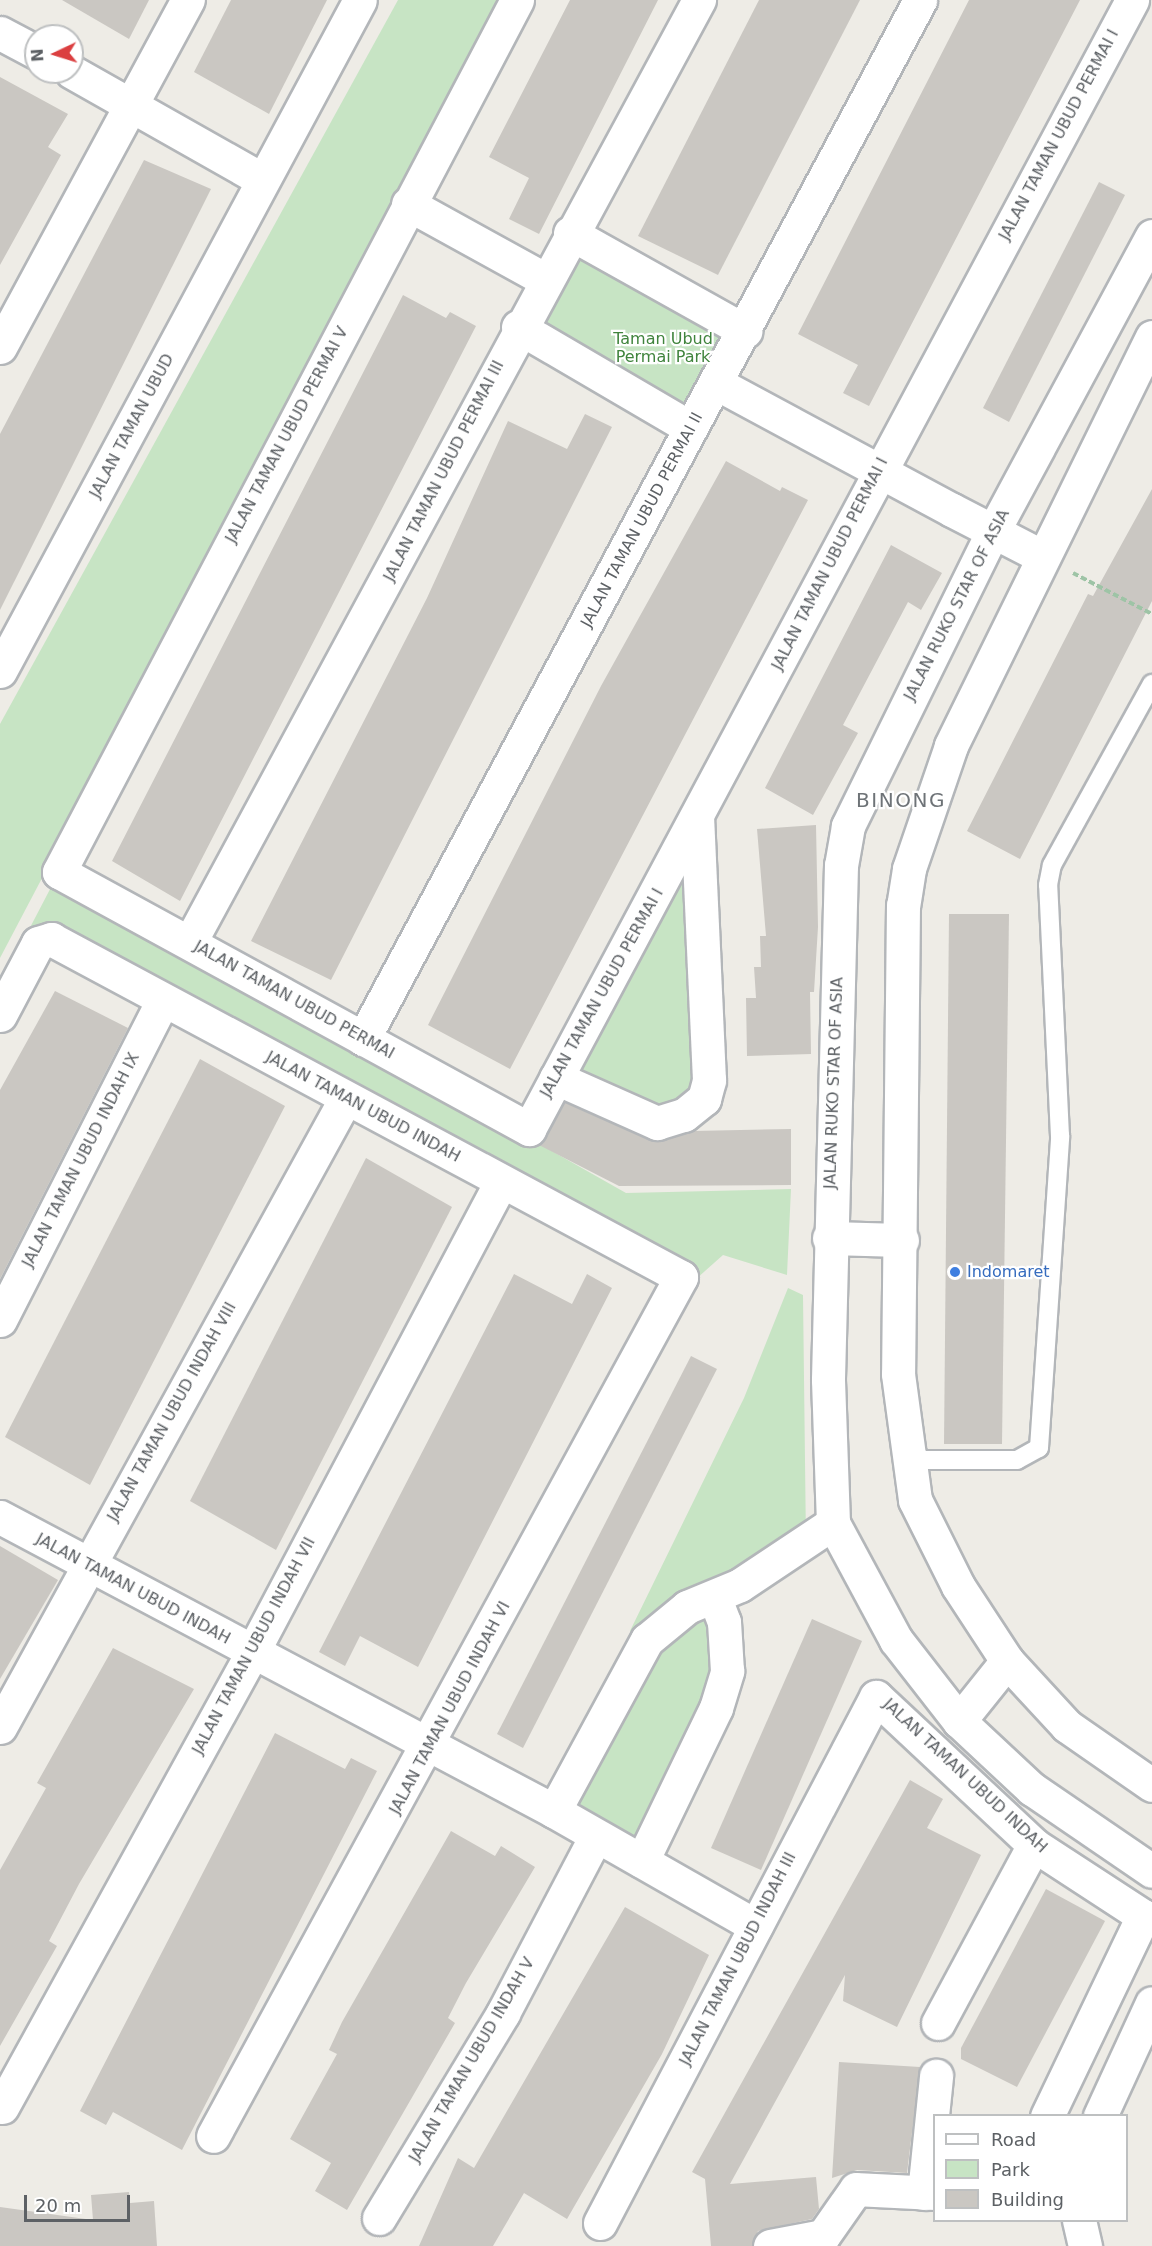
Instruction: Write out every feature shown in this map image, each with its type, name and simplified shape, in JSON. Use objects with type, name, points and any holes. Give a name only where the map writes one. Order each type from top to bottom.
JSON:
[{"type":"street","points":[[0,347],[188,0]]},
{"type":"street","name":"JALAN TAMAN UBUD","points":[[0,671],[360,0]]},
{"type":"street","name":"JALAN TAMAN UBUD PERMAI V","points":[[59,872],[517,0]]},
{"type":"street","name":"JALAN TAMAN UBUD PERMAI III","points":[[190,942],[518,327],[699,0]]},
{"type":"street","name":"JALAN TAMAN UBUD PERMAI II","points":[[363,1039],[745,331],[920,0]]},
{"type":"street","name":"JALAN TAMAN UBUD PERMAI I","points":[[529,1129],[698,819],[877,471],[1132,0]]},
{"type":"street","points":[[0,33],[24,46]]},
{"type":"street","points":[[84,78],[133,104],[263,180]]},
{"type":"street","points":[[408,204],[544,279]]},
{"type":"street","points":[[570,233],[745,331]]},
{"type":"street","name":"JALAN RUKO STAR OF ASIA","points":[[1152,236],[993,531],[848,826],[841,865],[829,1238],[833,1523],[896,1640],[959,1721],[1032,1789],[1152,1871]]},
{"type":"street","points":[[518,327],[692,428]]},
{"type":"street","points":[[1152,337],[1041,556],[951,746],[909,869],[903,905],[902,1240],[898,1374],[906,1443],[919,1514],[1007,1661],[1067,1726],[1152,1785]]},
{"type":"street","points":[[716,383],[877,471],[1041,556]]},
{"type":"street","points":[[556,1077],[657,1123],[676,1120],[704,1099],[709,1080],[698,819]]},
{"type":"street","name":"JALAN TAMAN UBUD PERMAI","points":[[59,872],[529,1129]]},
{"type":"street","name":"JALAN TAMAN UBUD INDAH","points":[[0,1015],[44,939],[163,1000],[681,1277]]},
{"type":"street","name":"JALAN TAMAN UBUD INDAH IX","points":[[0,1320],[163,1000]]},
{"type":"street","name":"JALAN TAMAN UBUD INDAH VIII","points":[[0,1726],[346,1098]]},
{"type":"street","name":"JALAN TAMAN UBUD INDAH VII","points":[[2,2107],[252,1653],[501,1182]]},
{"type":"street","points":[[829,1238],[902,1240]]},
{"type":"street","name":"JALAN TAMAN UBUD INDAH VI","points":[[213,2136],[430,1746],[681,1277]]},
{"type":"street","name":"JALAN TAMAN UBUD INDAH","points":[[0,1517],[252,1653],[554,1811],[756,1926]]},
{"type":"street","points":[[554,1811],[647,1640],[687,1607],[715,1598],[833,1523]]},
{"type":"street","points":[[642,1861],[724,1681],[724,1622],[715,1598]]},
{"type":"street","points":[[959,1721],[1007,1661]]},
{"type":"street","name":"JALAN TAMAN UBUD INDAH","points":[[876,1697],[1034,1845],[1143,1916],[1047,2114]]},
{"type":"street","name":"JALAN TAMAN UBUD INDAH III","points":[[600,2223],[876,1697]]},
{"type":"street","name":"JALAN TAMAN UBUD INDAH V","points":[[379,2218],[503,2013],[596,1836]]},
{"type":"street","points":[[938,2023],[1034,1845]]},
{"type":"street","points":[[1100,2114],[1152,2003]]},
{"type":"street","points":[[934,2114],[936,2076]]},
{"type":"street","points":[[770,2246],[823,2236],[856,2189],[929,2193],[933,2126]]},
{"type":"street","points":[[1079,2222],[1085,2246]]},
{"type":"lane","points":[[906,1443],[923,1460],[1017,1461],[1039,1448],[1060,1136],[1048,885],[1052,865],[1152,684]]},
{"type":"path","points":[[1041,556],[1152,614]]},
{"type":"green space","points":[[398,0],[504,0],[0,958],[0,724]]},
{"type":"green space","name":"Taman Ubud Permai Park","points":[[570,233],[745,331],[691,428],[518,327]]},
{"type":"green space","points":[[697,819],[709,1080],[684,1115],[556,1078]]},
{"type":"green space","points":[[59,872],[626,1193],[791,1189],[787,1275],[723,1255],[696,1279],[61,946],[0,985]]},
{"type":"green space","points":[[788,1288],[803,1295],[806,1542],[715,1598],[727,1671],[642,1861],[554,1811],[647,1640],[630,1631],[744,1398]]},
{"type":"building","points":[[62,0],[149,0],[129,39]]},
{"type":"building","points":[[231,0],[327,0],[269,114],[194,72]]},
{"type":"building","points":[[570,0],[658,0],[539,234],[509,219],[529,178],[489,157]]},
{"type":"building","points":[[759,0],[860,0],[718,275],[638,236]]},
{"type":"building","points":[[969,0],[1080,0],[869,406],[843,393],[858,365],[798,334]]},
{"type":"building","points":[[0,77],[68,114],[48,147],[61,155],[0,265]]},
{"type":"building","points":[[144,160],[211,189],[0,610],[0,434]]},
{"type":"building","points":[[1099,182],[1125,195],[1009,422],[983,408]]},
{"type":"building","points":[[403,295],[446,318],[450,312],[476,326],[180,901],[112,861]]},
{"type":"building","points":[[585,414],[612,427],[331,980],[251,941],[427,598],[508,421],[567,449]]},
{"type":"building","points":[[726,461],[780,491],[782,487],[808,500],[510,1069],[428,1025],[601,686]]},
{"type":"building","points":[[1152,489],[1152,601],[1020,859],[967,831],[1088,594],[1093,596]]},
{"type":"building","points":[[891,545],[942,573],[921,610],[908,602],[843,725],[858,733],[813,815],[765,788]]},
{"type":"building","points":[[816,825],[818,927],[814,992],[810,992],[811,1054],[747,1056],[746,998],[756,998],[754,967],[761,967],[760,936],[766,936],[757,829]]},
{"type":"building","points":[[949,914],[1009,914],[1002,1444],[944,1444]]},
{"type":"building","points":[[55,991],[128,1028],[0,1279],[0,1090]]},
{"type":"building","points":[[200,1059],[285,1106],[90,1485],[5,1437]]},
{"type":"building","points":[[565,1102],[650,1140],[693,1131],[791,1129],[791,1185],[619,1186],[539,1145]]},
{"type":"building","points":[[366,1158],[452,1207],[276,1550],[190,1501]]},
{"type":"building","points":[[514,1274],[572,1304],[587,1274],[612,1288],[418,1667],[360,1636],[345,1666],[319,1652]]},
{"type":"building","points":[[691,1356],[717,1369],[523,1748],[497,1734]]},
{"type":"building","points":[[0,1546],[58,1580],[0,1679]]},
{"type":"building","points":[[812,1619],[862,1641],[761,1870],[711,1848]]},
{"type":"building","points":[[113,1648],[194,1689],[79,1884],[49,1941],[57,1946],[0,2046],[0,1870],[46,1788],[37,1783]]},
{"type":"building","points":[[275,1733],[345,1769],[351,1758],[377,1771],[182,2150],[113,2112],[106,2125],[80,2111]]},
{"type":"building","points":[[910,1780],[943,1799],[927,1828],[981,1855],[897,2027],[843,2001],[845,1975],[730,2184],[816,2177],[819,2209],[812,2219],[758,2231],[752,2246],[711,2246],[705,2179],[692,2172]]},
{"type":"building","points":[[451,1831],[495,1856],[501,1846],[535,1867],[466,1983],[448,2018],[455,2023],[347,2210],[315,2191],[331,2163],[290,2139],[337,2054],[329,2050],[342,2022]]},
{"type":"building","points":[[1046,1889],[1105,1921],[1017,2087],[961,2059],[961,2048]]},
{"type":"building","points":[[625,1907],[709,1955],[662,2054],[567,2219],[524,2193],[493,2246],[419,2246],[458,2158],[474,2168]]},
{"type":"building","points":[[839,2062],[920,2067],[907,2173],[857,2170],[832,2178]]},
{"type":"building","points":[[129,2192],[130,2203],[154,2201],[157,2246],[0,2246],[0,2207],[93,2220],[91,2195]]},
{"type":"place","name":"Indomaret","points":[[955,1272]]},
{"type":"district","name":"BINONG","points":[[901,800]]}]
